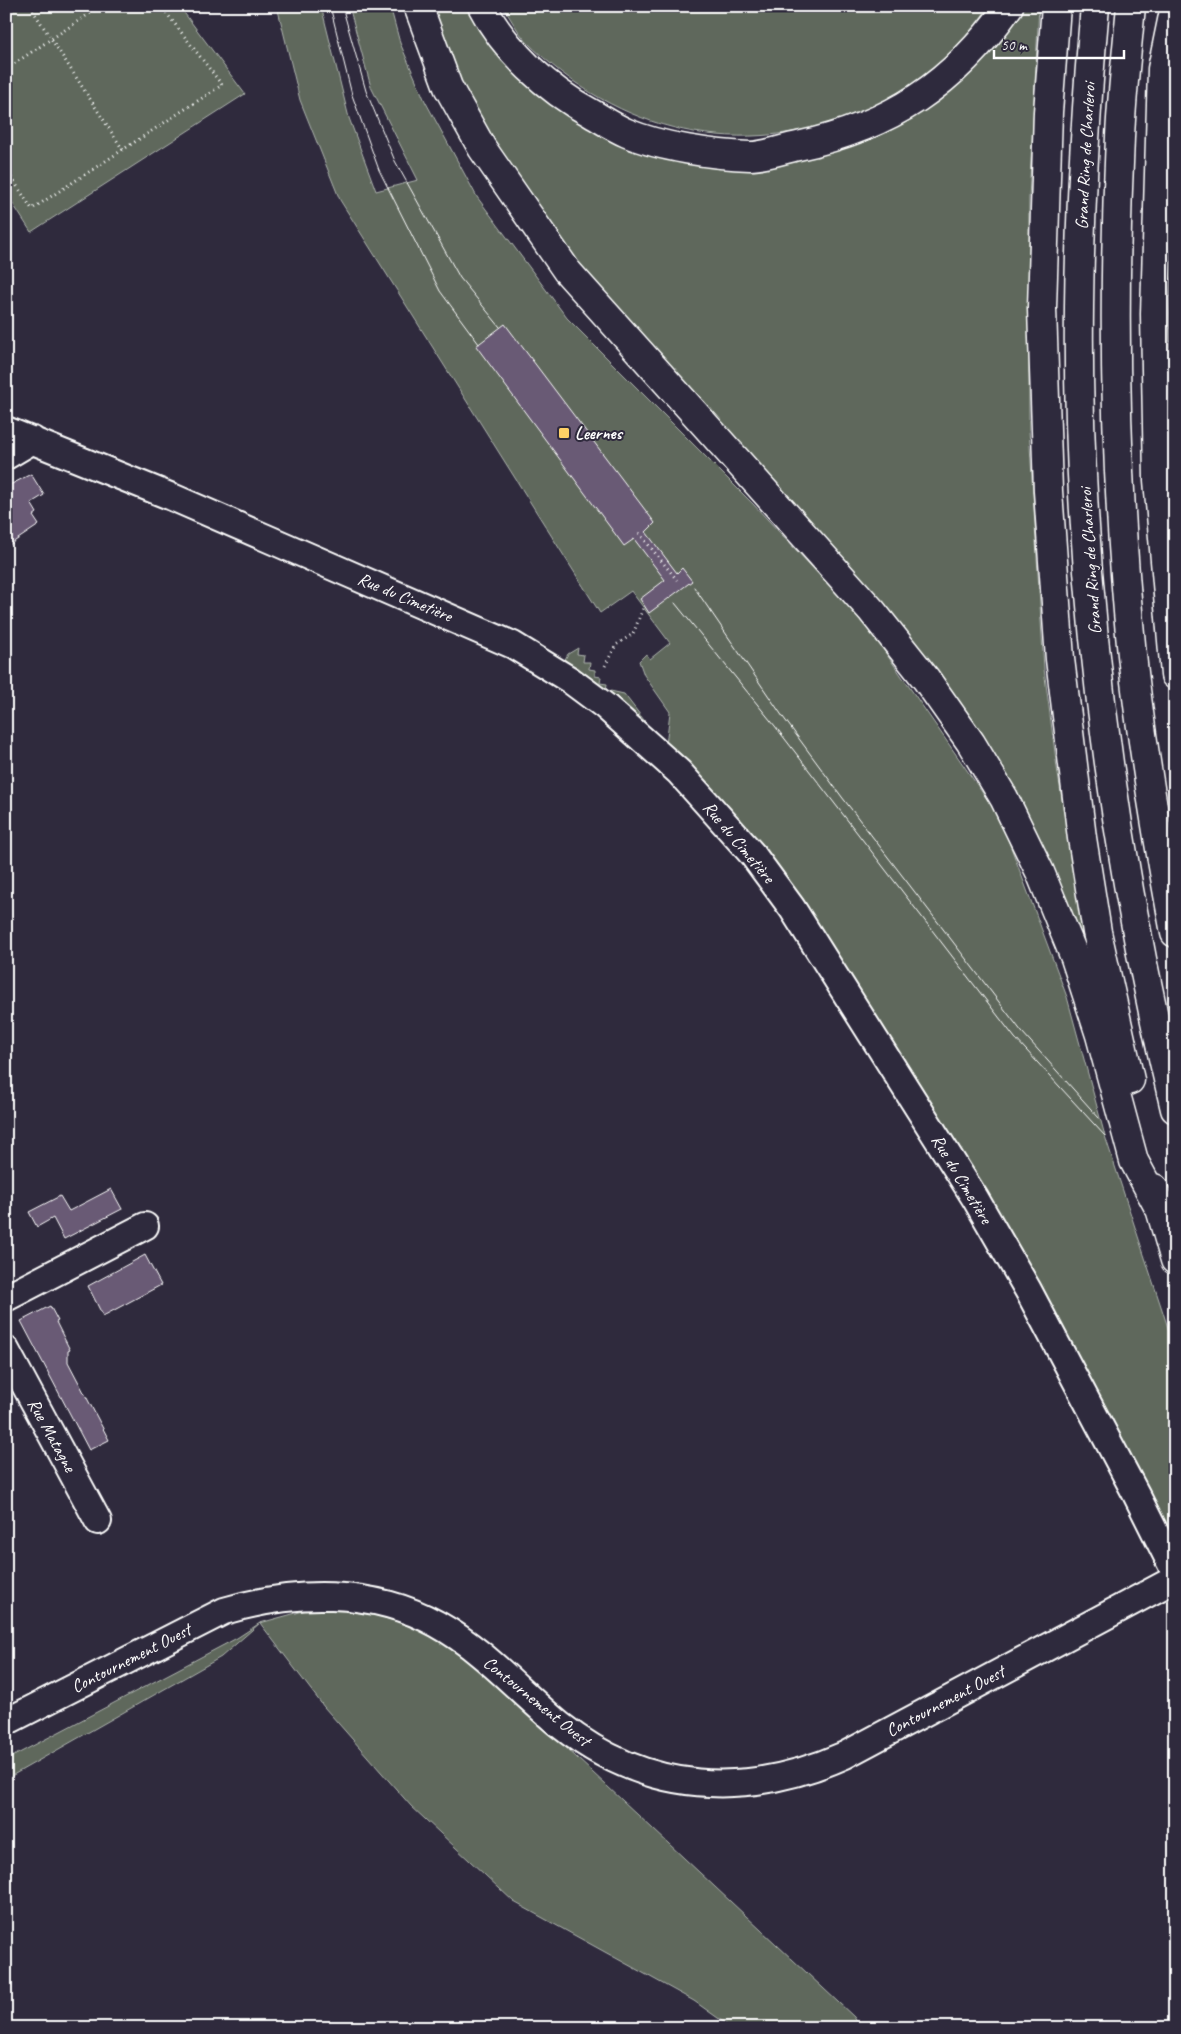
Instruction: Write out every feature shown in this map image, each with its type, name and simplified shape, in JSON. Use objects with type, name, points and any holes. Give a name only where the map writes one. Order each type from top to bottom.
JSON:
[{"type":"highway","points":[[418,6],[448,87],[482,148],[567,270],[872,611],[926,679],[971,742],[1004,798],[1040,872],[1075,958],[1134,1161],[1158,1206]]},
{"type":"highway","points":[[482,6],[517,56],[565,99],[628,134],[688,149],[751,156],[834,138],[894,114],[952,73],[980,46],[1009,6]]},
{"type":"highway","points":[[1056,6],[1048,112],[1042,308],[1048,491],[1060,659],[1082,838],[1097,932],[1158,1206],[1175,1260]]},
{"type":"highway","name":"Grand Ring de Charleroi","points":[[1095,6],[1084,133],[1079,309],[1084,488],[1098,666],[1122,842],[1153,1016],[1175,1109]]},
{"type":"highway","name":"Grand Ring de Charleroi","points":[[1131,6],[1120,136],[1116,311],[1120,484],[1132,656],[1156,830],[1175,933]]},
{"type":"highway","points":[[1175,6],[1162,69],[1155,314],[1158,480],[1175,675]]},
{"type":"street","name":"Rue du Cimetière","points":[[6,430],[260,534],[513,646],[556,670],[598,701],[679,772],[753,855],[792,908],[929,1124],[1028,1290],[1175,1572]]},
{"type":"street","points":[[6,456],[33,440]]},
{"type":"street","points":[[6,1298],[144,1226]]},
{"type":"street","name":"Rue Matagne","points":[[6,1350],[98,1520]]},
{"type":"street","name":"Contournement Ouest","points":[[6,1722],[224,1611],[257,1601],[288,1596],[356,1598],[384,1603],[436,1624],[465,1642],[496,1667],[560,1725],[588,1744],[623,1763],[680,1780],[709,1784],[750,1783],[815,1768],[844,1755],[1175,1579]]},
{"type":"path","points":[[30,6],[123,150]]},
{"type":"path","points":[[6,69],[101,6]]},
{"type":"path","points":[[6,169],[32,209],[222,84],[161,6]]},
{"type":"path","points":[[639,533],[677,580]]},
{"type":"path","points":[[605,666],[616,645],[633,634],[644,606]]},
{"type":"green space","points":[[6,6],[179,6],[245,94],[31,232],[6,193]]},
{"type":"green space","points":[[277,6],[321,6],[349,118],[376,191],[418,180],[371,87],[349,6],[390,6],[400,43],[425,101],[477,197],[567,318],[753,504],[867,626],[1000,818],[1067,997],[1105,1136],[1175,1349],[1175,1557],[1016,1252],[666,745],[670,712],[644,675],[639,661],[646,654],[650,659],[670,643],[631,591],[600,613],[340,200],[300,100]]},
{"type":"green space","points":[[430,6],[470,6],[631,141],[853,144],[1019,6],[1039,6],[1029,198],[1029,430],[1044,669],[1057,768],[1086,950],[1017,796],[539,215],[473,112]]},
{"type":"green space","points":[[502,6],[989,6],[981,18],[946,57],[920,80],[894,97],[863,111],[818,126],[772,135],[727,136],[684,130],[641,117],[600,98],[562,73],[526,41]]},
{"type":"green space","points":[[1175,160],[1175,493],[1170,311]]},
{"type":"green space","points":[[578,648],[577,654],[584,655],[583,662],[590,662],[589,669],[595,670],[595,676],[601,677],[600,683],[607,684],[606,690],[624,694],[647,724],[564,661],[568,654]]},
{"type":"green space","points":[[307,1610],[362,1611],[418,1628],[468,1656],[854,2017],[861,2028],[732,2028],[694,2001],[514,1902],[411,1806],[324,1707],[260,1623]]},
{"type":"green space","points":[[260,1623],[221,1657],[6,1779],[6,1760],[237,1638]]},
{"type":"building","name":"Leernes","points":[[505,324],[655,523],[646,532],[677,573],[682,568],[692,581],[649,613],[640,599],[665,580],[634,539],[624,546],[476,346]]},
{"type":"building","points":[[31,474],[44,495],[31,503],[37,513],[33,516],[39,525],[6,547],[6,487]]},
{"type":"building","points":[[111,1189],[122,1209],[64,1239],[53,1218],[37,1227],[29,1212],[60,1196],[69,1211]]},
{"type":"building","points":[[145,1255],[161,1285],[103,1316],[88,1286]]},
{"type":"building","points":[[50,1306],[70,1350],[68,1351],[68,1362],[109,1440],[89,1450],[21,1321]]},
{"type":"tram line","points":[[330,6],[352,95],[379,170],[440,291],[479,344]]},
{"type":"tram line","points":[[342,6],[366,91],[395,161],[460,278],[500,327]]},
{"type":"tram line","points":[[694,587],[783,717],[842,797],[1022,1032],[1099,1118]]},
{"type":"tram line","points":[[675,603],[775,726],[1015,1038],[1105,1136]]},
{"type":"place","name":"Leernes","points":[[564,433]]}]
